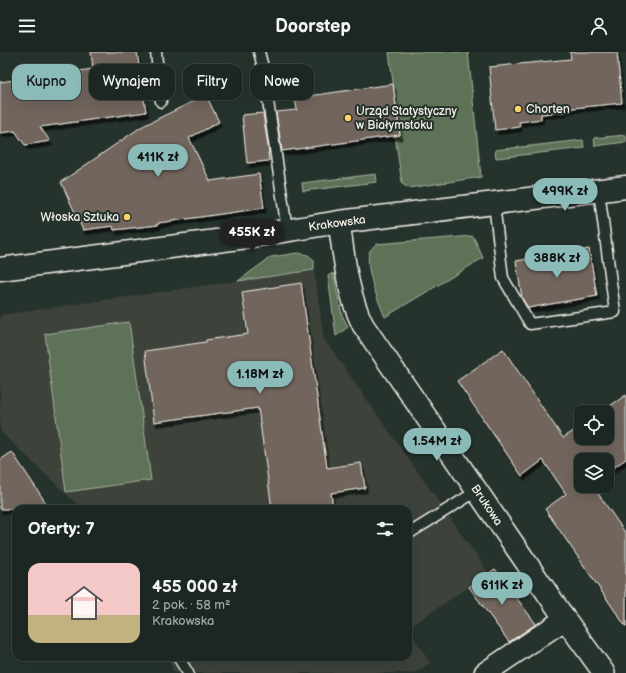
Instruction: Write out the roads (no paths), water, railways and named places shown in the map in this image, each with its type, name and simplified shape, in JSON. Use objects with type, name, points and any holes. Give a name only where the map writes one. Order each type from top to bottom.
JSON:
[{"type":"street","name":"Krakowska","points":[[0,269],[340,222],[626,187]]},
{"type":"street","name":"Brukowa","points":[[340,222],[350,292],[360,320],[565,619],[604,673]]},
{"type":"street","points":[[484,673],[565,619]]},
{"type":"lane","points":[[156,52],[161,102]]},
{"type":"lane","points":[[259,52],[263,67],[287,230]]},
{"type":"lane","points":[[494,204],[503,278],[530,324],[615,312],[599,191]]},
{"type":"lane","points":[[412,532],[477,491]]},
{"type":"lane","points":[[180,661],[188,673]]},
{"type":"place","name":"Chorten","points":[[518,109]]},
{"type":"place","name":"Urząd Statystyczny w Białymstoku","points":[[348,118]]},
{"type":"place","name":"Włoska Sztuka","points":[[127,217]]}]
